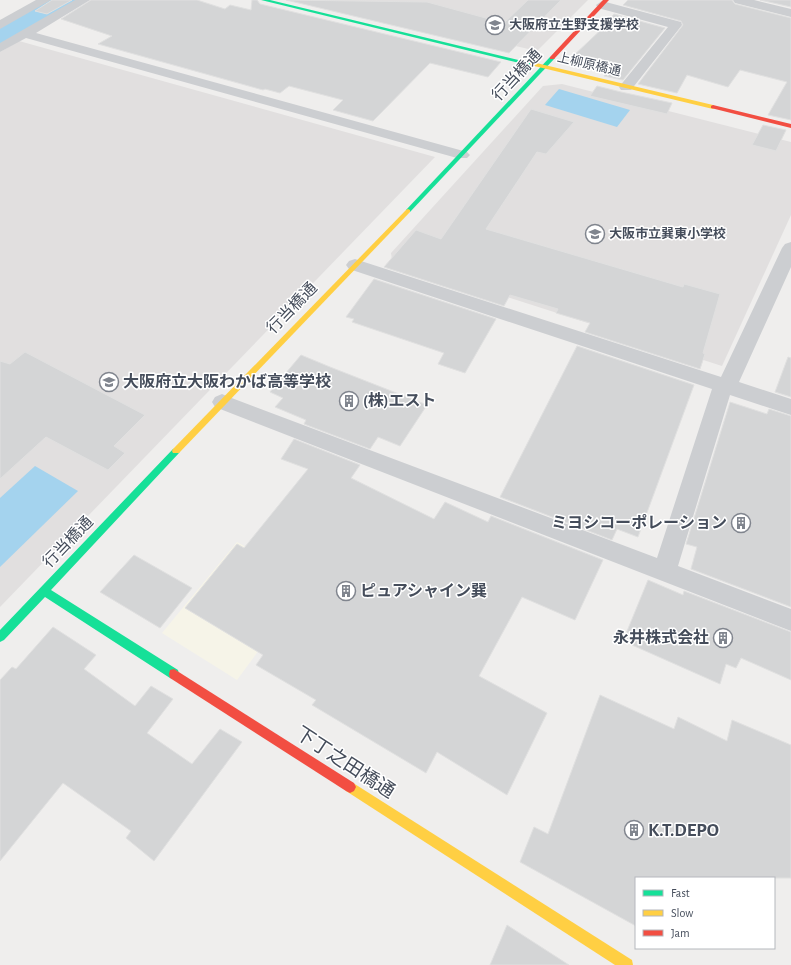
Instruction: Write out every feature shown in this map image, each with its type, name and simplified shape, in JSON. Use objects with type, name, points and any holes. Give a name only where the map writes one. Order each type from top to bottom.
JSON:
[{"type":"street","points":[[0,25],[45,0]]},
{"type":"street","points":[[0,48],[84,0]]},
{"type":"street","name":"上柳原橋通","points":[[264,0],[791,126]]},
{"type":"street","points":[[740,0],[791,12]]},
{"type":"street","points":[[604,3],[676,25],[626,87]]},
{"type":"street","name":"行当橋通","points":[[0,637],[222,402],[462,155],[604,3]]},
{"type":"street","points":[[25,34],[462,155]]},
{"type":"street","points":[[664,571],[725,385],[791,248]]},
{"type":"street","points":[[355,265],[791,407]]},
{"type":"street","points":[[222,402],[791,620]]},
{"type":"street","name":"下丁之田橋通","points":[[43,590],[627,965]]},
{"type":"shaded area","name":"大阪府立生野支援学校","points":[[319,0],[588,0],[537,51]]},
{"type":"shaded area","name":"大阪府立大阪わかば高等学校","points":[[19,41],[435,157],[0,607],[0,52]]},
{"type":"shaded area","name":"大阪市立巽東小学校","points":[[562,84],[791,142],[791,215],[722,366],[392,260],[391,253],[543,86]]},
{"type":"shaded area","points":[[237,542],[309,582],[237,680],[162,633]]},
{"type":"water","points":[[559,89],[630,110],[617,127],[545,105]]},
{"type":"water","points":[[35,466],[78,491],[0,567],[0,498]]},
{"type":"building","points":[[52,0],[72,0],[47,14],[35,11]]},
{"type":"building","points":[[91,0],[197,0],[225,9],[230,5],[251,10],[252,0],[257,0],[260,4],[501,62],[488,77],[430,63],[373,121],[333,110],[343,100],[289,86],[280,93],[265,89],[263,90],[98,44],[112,36],[61,19]]},
{"type":"building","name":"大阪府立生野支援学校","points":[[286,0],[427,2],[504,23],[528,0],[561,0],[509,53]]},
{"type":"building","points":[[628,0],[732,0],[735,4],[791,18],[791,120],[768,115],[787,82],[740,70],[728,87],[687,75],[677,93],[638,84],[683,25],[681,21],[623,5]]},
{"type":"building","points":[[760,0],[791,0],[791,7]]},
{"type":"building","points":[[614,14],[665,28],[623,80],[604,76],[610,68],[571,58],[606,25],[604,25]]},
{"type":"building","points":[[597,86],[672,103],[667,114],[590,96]]},
{"type":"building","points":[[531,109],[574,122],[546,154],[537,152],[486,229],[683,287],[684,284],[720,294],[703,353],[705,354],[700,369],[585,332],[590,323],[556,313],[558,309],[510,295],[504,306],[384,267],[416,230],[441,239]]},
{"type":"building","points":[[763,125],[786,130],[776,151],[752,145]]},
{"type":"building","points":[[374,279],[496,319],[465,373],[438,364],[444,353],[352,322],[354,319],[346,317]]},
{"type":"building","points":[[577,346],[694,385],[638,537],[617,529],[612,540],[500,497]]},
{"type":"building","points":[[25,352],[145,415],[114,446],[125,453],[108,470],[46,437],[0,479],[0,361],[10,364]]},
{"type":"building","name":"(株)エスト","points":[[301,355],[427,405],[400,446],[378,437],[370,449],[304,424],[306,420],[275,407],[283,398],[270,392]]},
{"type":"building","points":[[788,357],[791,358],[791,397],[775,392]]},
{"type":"building","points":[[730,402],[767,414],[769,409],[791,416],[791,607],[691,569],[697,547],[686,544]]},
{"type":"building","points":[[294,439],[360,465],[351,478],[434,519],[445,502],[488,522],[491,516],[603,560],[575,620],[522,597],[479,676],[547,713],[507,795],[437,752],[426,773],[312,705],[316,700],[256,665],[263,655],[185,608],[237,544],[244,548],[308,469],[281,459]]},
{"type":"building","points":[[134,555],[192,588],[160,628],[100,592]]},
{"type":"building","points":[[648,580],[683,595],[684,591],[791,632],[791,680],[741,658],[736,668],[726,664],[720,684],[623,641]]},
{"type":"building","points":[[53,627],[96,655],[84,669],[135,706],[151,686],[173,699],[147,733],[192,764],[220,729],[242,742],[154,861],[126,838],[131,831],[63,783],[0,861],[0,680],[12,667],[16,669]]},
{"type":"building","name":"K.T.DEPO","points":[[600,695],[674,729],[678,717],[727,741],[732,720],[791,745],[791,878],[635,877],[635,925],[520,862],[534,827],[548,834]]},
{"type":"building","points":[[507,925],[569,965],[490,965]]},
{"type":"waterway","points":[[0,36],[64,0]]},
{"type":"traffic: fast","points":[[264,0],[532,64]]},
{"type":"traffic: fast","points":[[408,211],[552,58]]},
{"type":"traffic: fast","points":[[0,637],[176,451]]},
{"type":"traffic: fast","points":[[43,590],[174,674]]},
{"type":"traffic: slow","points":[[532,64],[713,107]]},
{"type":"traffic: slow","points":[[176,451],[408,211]]},
{"type":"traffic: slow","points":[[350,787],[627,965]]},
{"type":"traffic: jam","points":[[552,58],[606,0]]},
{"type":"traffic: jam","points":[[713,107],[791,126]]},
{"type":"traffic: jam","points":[[174,674],[350,787]]},
{"type":"place","name":"大阪府立生野支援学校","points":[[495,25]]},
{"type":"place","name":"大阪市立巽東小学校","points":[[595,234]]},
{"type":"place","name":"大阪府立大阪わかば高等学校","points":[[109,382]]},
{"type":"place","name":"(株)エスト","points":[[349,401]]},
{"type":"place","name":"ミヨシコーポレーション","points":[[741,523]]},
{"type":"place","name":"ピュアシャイン巽","points":[[346,591]]},
{"type":"place","name":"永井株式会社","points":[[723,638]]},
{"type":"place","name":"K.T.DEPO","points":[[634,830]]}]
